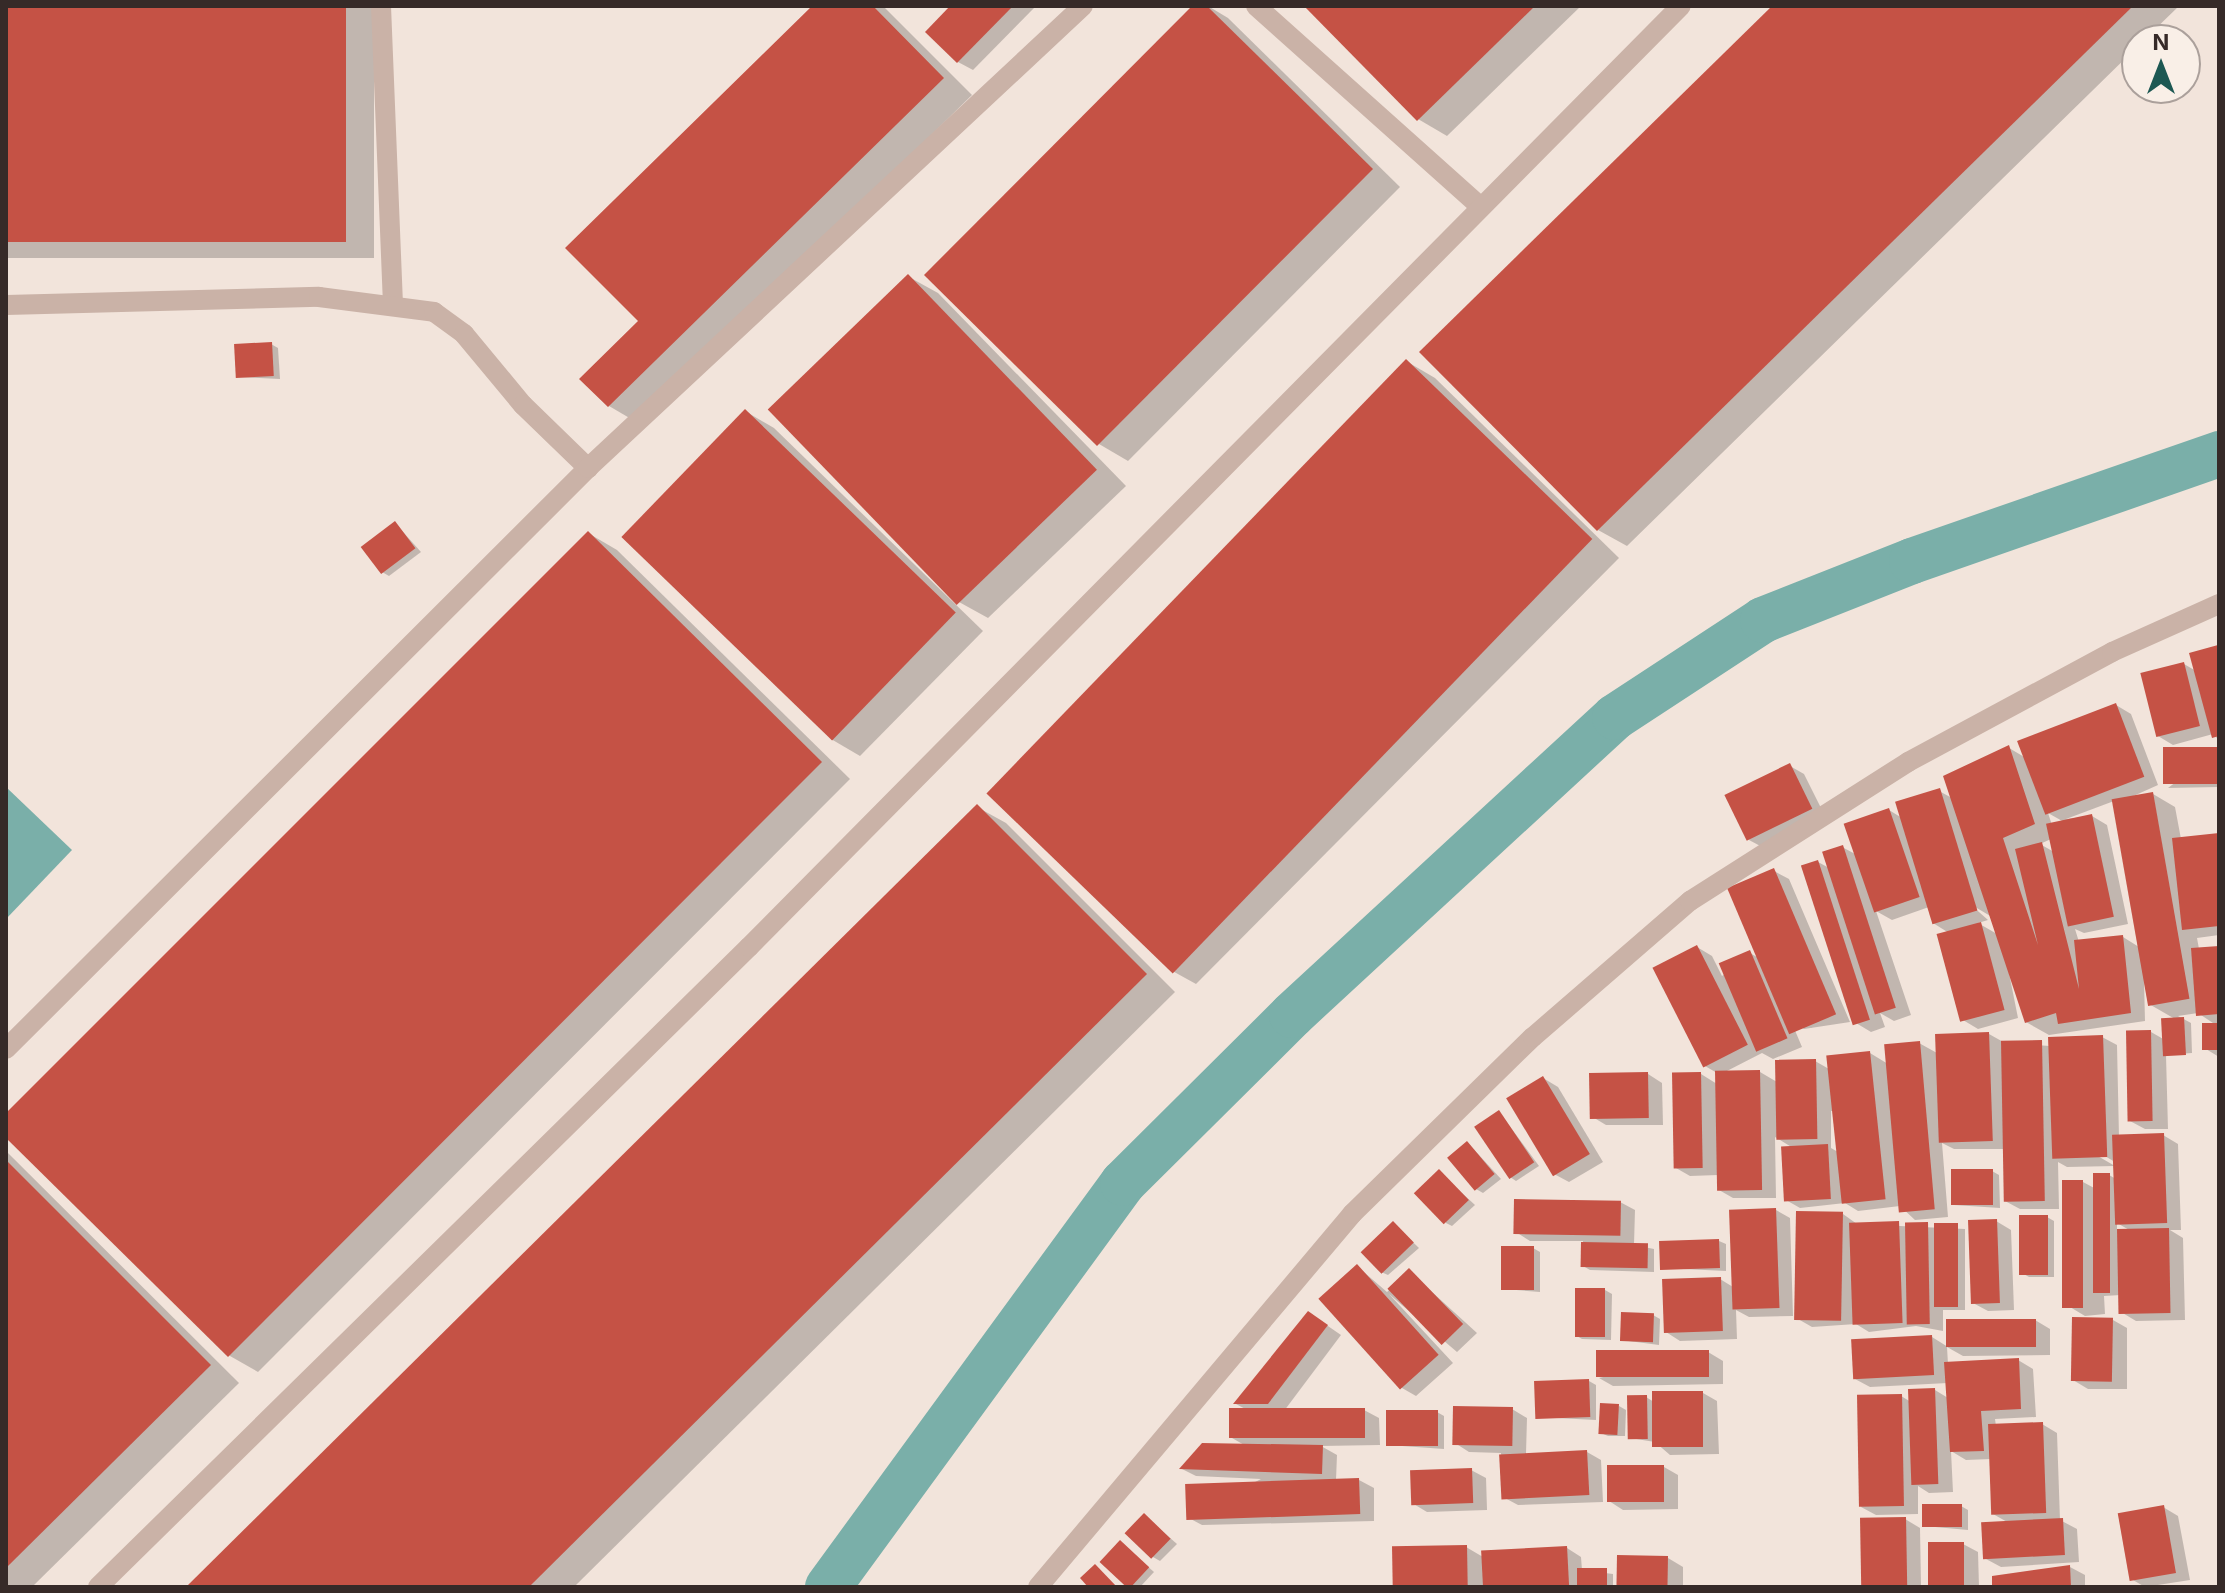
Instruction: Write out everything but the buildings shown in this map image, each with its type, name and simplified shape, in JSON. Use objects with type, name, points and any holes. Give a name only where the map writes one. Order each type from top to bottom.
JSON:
[{"type":"street","points":[[381,6],[393,303]]},
{"type":"street","points":[[6,1049],[588,468],[1083,6]]},
{"type":"street","points":[[1256,6],[1480,206]]},
{"type":"street","points":[[98,1587],[749,947],[1681,6]]},
{"type":"street","points":[[6,305],[319,297],[393,303],[434,312],[464,334],[523,405],[588,468]]},
{"type":"street","points":[[1038,1587],[1352,1214],[1533,1037],[1690,901],[1908,762],[2112,652],[2219,604]]},
{"type":"water","points":[[6,787],[72,850],[6,919]]},
{"type":"waterway","points":[[828,1587],[1123,1183],[1292,1015],[1615,717],[1763,620],[1912,561],[2219,454]]}]
